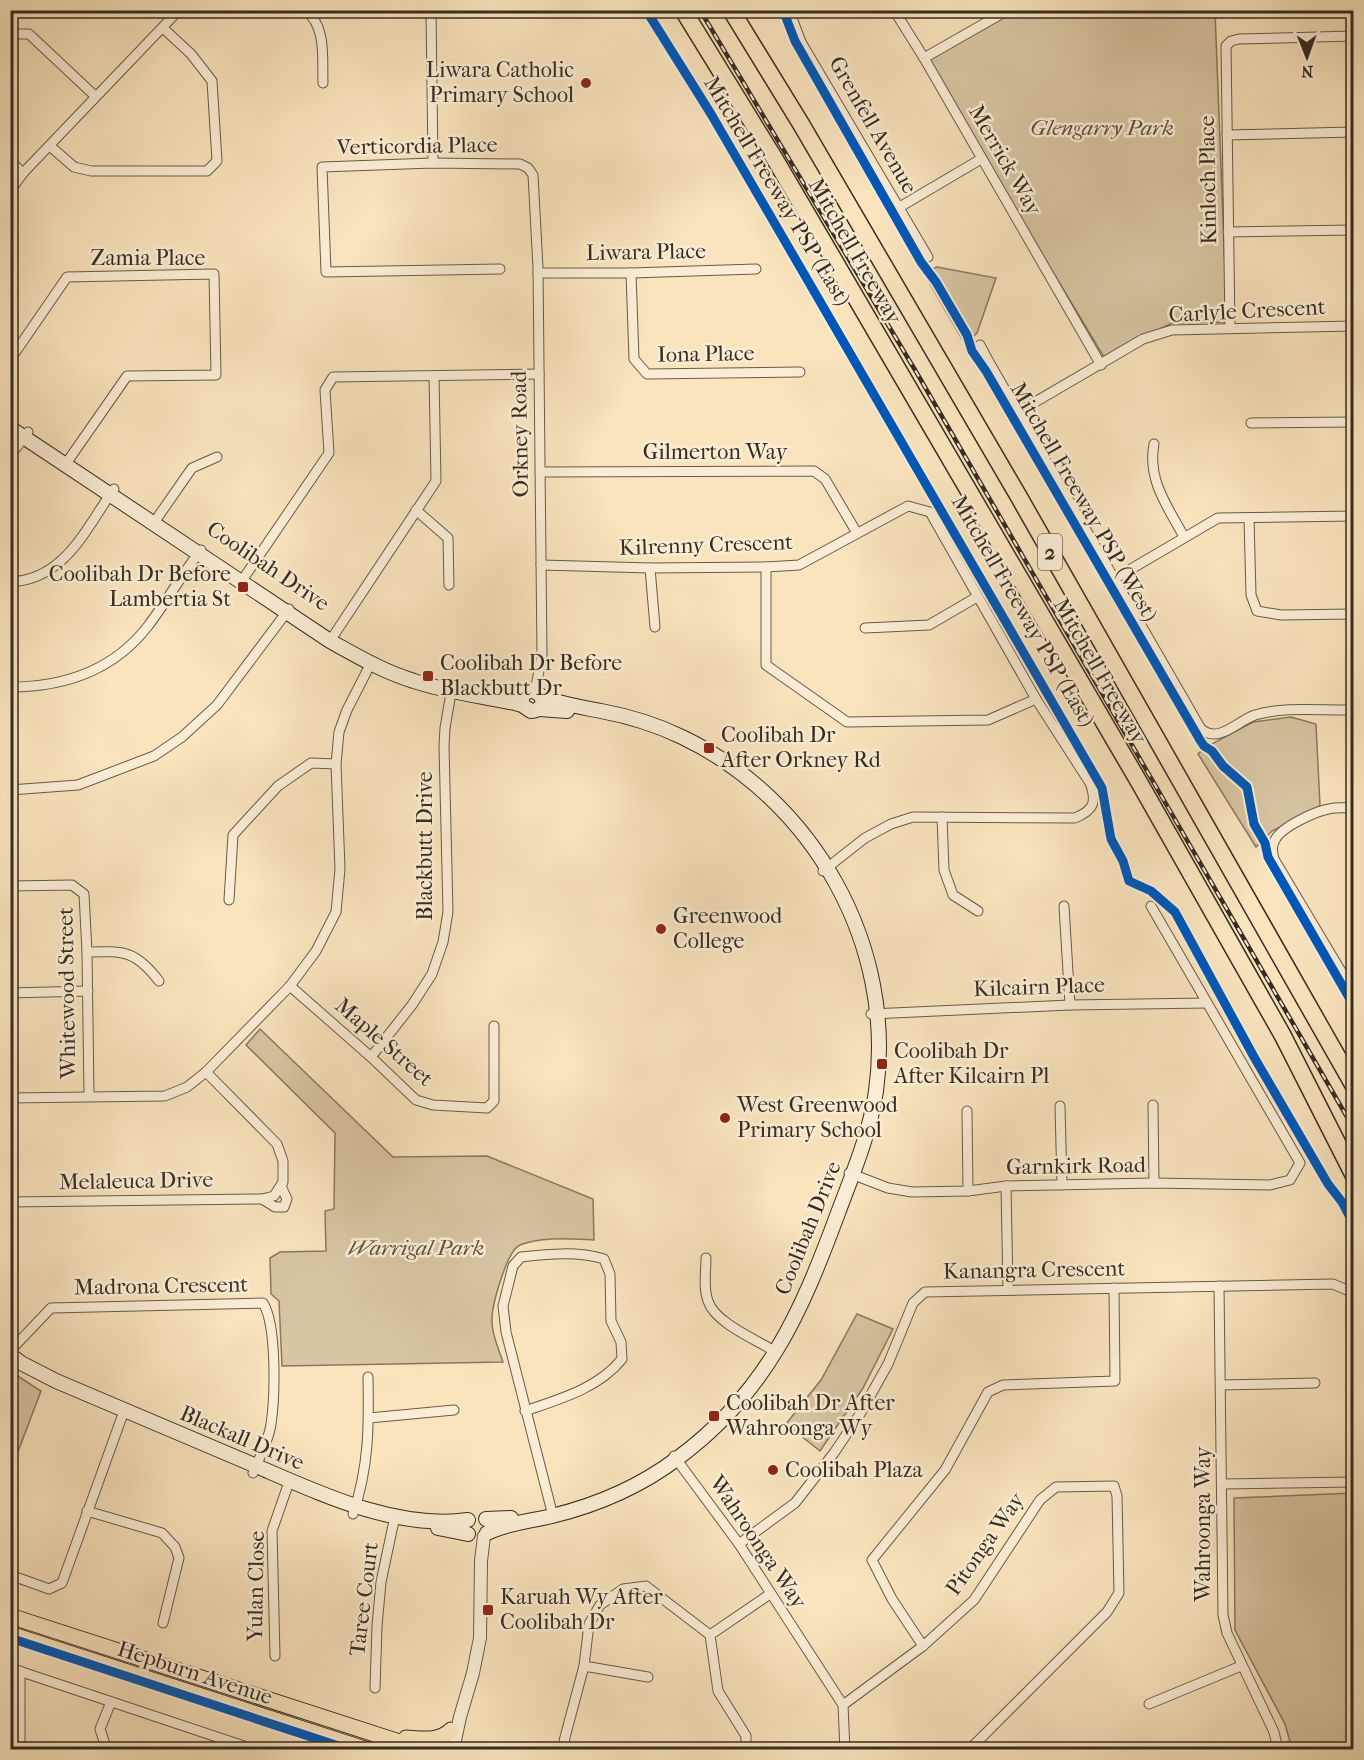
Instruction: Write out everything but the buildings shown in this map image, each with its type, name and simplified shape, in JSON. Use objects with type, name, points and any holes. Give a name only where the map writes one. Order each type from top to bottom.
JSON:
[{"type":"highway","name":"Mitchell Freeway","points":[[683,10],[800,201],[1139,782],[1283,1036],[1353,1176]]},
{"type":"highway","name":"Mitchell Freeway","points":[[731,10],[801,124],[1019,497],[1353,1086]]},
{"type":"main road","name":"Coolibah Drive","points":[[10,420],[26,434],[243,580],[372,661],[414,681],[533,699],[633,725],[697,753],[741,782],[775,813],[825,870],[842,909],[858,947],[875,1014],[868,1099],[850,1173],[773,1350],[743,1388],[675,1457],[609,1490],[552,1513],[502,1527],[478,1530]]},
{"type":"main road","name":"Coolibah Drive","points":[[10,428],[26,434]]},
{"type":"main road","name":"Blackall Drive","points":[[10,1353],[21,1363],[56,1382],[288,1486],[354,1510],[445,1528],[478,1530]]},
{"type":"main road","name":"Blackall Drive","points":[[10,1363],[48,1385],[123,1413]]},
{"type":"main road","name":"Hepburn Avenue","points":[[10,1616],[424,1749]]},
{"type":"main road","name":"Hepburn Avenue","points":[[10,1634],[368,1749]]},
{"type":"main road","points":[[351,1726],[370,1726],[405,1737],[422,1739],[444,1736],[455,1723]]},
{"type":"street","points":[[10,191],[23,172],[179,10]]},
{"type":"street","points":[[305,10],[317,23],[320,33],[323,82]]},
{"type":"street","points":[[431,10],[434,163]]},
{"type":"street","name":"Grenfell Avenue","points":[[789,10],[797,33],[928,257]]},
{"type":"street","name":"Merrick Way","points":[[894,10],[1101,365]]},
{"type":"street","points":[[924,58],[1008,10]]},
{"type":"street","points":[[50,146],[74,166],[91,171],[207,171],[217,161],[212,81],[191,54],[163,28]]},
{"type":"street","points":[[10,34],[29,34],[95,96]]},
{"type":"street","name":"Kinloch Place","points":[[1230,328],[1225,50],[1228,43],[1239,39],[1353,36]]},
{"type":"street","points":[[1227,135],[1353,132]]},
{"type":"street","points":[[898,208],[981,159]]},
{"type":"street","points":[[10,161],[23,172]]},
{"type":"street","name":"Verticordia Place","points":[[500,269],[326,273],[322,167],[434,163],[520,164],[528,168],[533,175]]},
{"type":"street","name":"Orkney Road","points":[[533,175],[538,273],[542,656],[533,699]]},
{"type":"street","points":[[1228,232],[1353,231]]},
{"type":"street","name":"Liwara Place","points":[[538,273],[631,273],[756,268]]},
{"type":"street","name":"Iona Place","points":[[631,273],[634,359],[647,374],[800,372]]},
{"type":"street","name":"Zamia Place","points":[[10,360],[67,277],[214,274],[216,375],[127,376],[67,462]]},
{"type":"street","name":"Carlyle Crescent","points":[[1018,412],[1143,339],[1172,330],[1353,326]]},
{"type":"street","points":[[981,345],[1198,726],[1209,734],[1220,734],[1248,718],[1269,712],[1353,710]]},
{"type":"street","points":[[243,580],[328,453],[325,390],[333,377],[539,374]]},
{"type":"street","points":[[332,638],[436,481],[434,376]]},
{"type":"street","points":[[1251,423],[1353,422]]},
{"type":"street","points":[[10,456],[26,434]]},
{"type":"street","points":[[1154,444],[1152,462],[1155,480],[1184,537]]},
{"type":"street","points":[[156,521],[192,468],[217,457]]},
{"type":"street","name":"Gilmerton Way","points":[[540,472],[814,471],[825,479],[856,533]]},
{"type":"street","points":[[10,582],[27,582],[60,564],[112,492]]},
{"type":"street","name":"Kilrenny Crescent","points":[[541,565],[650,568],[766,567],[799,564],[908,506],[930,512],[977,597]]},
{"type":"street","points":[[416,510],[448,538],[449,585]]},
{"type":"street","points":[[1114,579],[1218,518],[1353,516]]},
{"type":"street","points":[[1249,519],[1251,595],[1257,611],[1281,615],[1353,614]]},
{"type":"street","points":[[10,687],[34,687],[78,677],[109,663],[132,645],[148,626],[200,551]]},
{"type":"street","points":[[766,567],[766,665],[847,722],[988,720],[1036,699]]},
{"type":"street","points":[[650,568],[655,627]]},
{"type":"street","points":[[825,870],[865,838],[891,824],[913,817],[1075,818],[1087,813],[1094,795],[1090,783],[1036,699],[977,597],[929,625],[865,628]]},
{"type":"street","points":[[10,790],[78,785],[154,756],[182,737],[217,705],[289,610]]},
{"type":"street","points":[[10,1098],[165,1096],[187,1087],[206,1072],[290,986],[316,951],[336,912],[340,869],[336,764],[341,723],[372,661]]},
{"type":"street","name":"Blackbutt Drive","points":[[371,1057],[412,1005],[432,975],[443,942],[448,912],[444,746],[452,688]]},
{"type":"street","points":[[229,900],[233,836],[278,786],[311,763],[336,764]]},
{"type":"street","points":[[1353,808],[1336,808],[1315,813],[1282,832],[1275,839],[1272,849],[1274,859],[1353,993]]},
{"type":"street","points":[[942,817],[944,870],[953,895],[978,911]]},
{"type":"street","name":"Whitewood Street","points":[[10,886],[72,885],[84,894],[89,1096]]},
{"type":"street","points":[[1064,906],[1070,1005]]},
{"type":"street","points":[[1151,906],[1207,1003]]},
{"type":"street","points":[[87,952],[123,951],[145,963],[159,981]]},
{"type":"street","name":"Maple Street","points":[[290,986],[416,1100],[433,1105],[488,1108],[494,1101],[494,1026]]},
{"type":"street","points":[[10,993],[88,991]]},
{"type":"street","name":"Kilcairn Place","points":[[875,1014],[1070,1005],[1207,1003]]},
{"type":"street","name":"Garnkirk Road","points":[[850,1173],[900,1191],[968,1191],[1006,1186],[1154,1183],[1270,1185],[1290,1180],[1300,1163],[1207,1003]]},
{"type":"street","name":"Melaleuca Drive","points":[[10,1202],[262,1199],[275,1207],[284,1207],[287,1199],[281,1186],[283,1161],[277,1144],[206,1072]]},
{"type":"street","points":[[1153,1105],[1154,1183]]},
{"type":"street","points":[[1060,1106],[1062,1185]]},
{"type":"street","points":[[967,1111],[968,1191]]},
{"type":"street","points":[[262,1199],[274,1197],[281,1186]]},
{"type":"street","points":[[1006,1186],[1008,1290]]},
{"type":"street","points":[[525,1411],[571,1396],[613,1370],[622,1359],[621,1342],[611,1321],[610,1274],[604,1258],[590,1255],[555,1254],[521,1257],[513,1266],[502,1306],[525,1411],[552,1513]]},
{"type":"street","points":[[705,1258],[706,1294],[711,1308],[720,1319],[773,1350]]},
{"type":"street","name":"Kanangra Crescent","points":[[739,1544],[795,1503],[834,1453],[888,1365],[913,1303],[925,1292],[1334,1284],[1353,1293]]},
{"type":"street","name":"Wahroonga Way","points":[[1219,1286],[1223,1615],[1227,1633],[1274,1732],[1278,1749]]},
{"type":"street","points":[[922,1646],[892,1599],[872,1560],[945,1470],[988,1392],[1003,1385],[1115,1381],[1114,1288]]},
{"type":"street","name":"Madrona Crescent","points":[[10,1353],[51,1308],[263,1303],[269,1312],[274,1352],[271,1426],[254,1469]]},
{"type":"street","points":[[354,1510],[365,1474],[369,1418],[368,1377]]},
{"type":"street","points":[[1221,1385],[1315,1383]]},
{"type":"street","points":[[369,1418],[454,1410]]},
{"type":"street","points":[[10,1575],[49,1589],[62,1583],[123,1413]]},
{"type":"street","name":"Wahroonga Way","points":[[675,1457],[739,1544],[843,1705]]},
{"type":"street","points":[[1223,1484],[1353,1482]]},
{"type":"street","name":"Yulan Close","points":[[275,1656],[272,1531],[288,1486]]},
{"type":"street","name":"Pitonga Way","points":[[843,1705],[922,1646],[974,1600],[1040,1500],[1056,1487],[1114,1486],[1117,1496],[1119,1593],[1107,1612],[969,1749]]},
{"type":"street","points":[[87,1511],[162,1533],[175,1547],[179,1558],[163,1623]]},
{"type":"street","name":"Taree Court","points":[[375,1688],[381,1582],[394,1519]]},
{"type":"street","points":[[446,1749],[474,1673],[480,1638],[481,1561],[478,1530]]},
{"type":"street","points":[[570,1749],[564,1741],[584,1666],[589,1624],[600,1605],[623,1590],[646,1586],[710,1635],[718,1692],[746,1736],[746,1749]]},
{"type":"street","points":[[710,1635],[770,1594]]},
{"type":"street","points":[[584,1666],[648,1677]]},
{"type":"street","points":[[1149,1704],[1241,1666]]},
{"type":"street","points":[[20,1749],[15,1670],[256,1749]]},
{"type":"street","points":[[107,1749],[100,1729],[111,1702]]},
{"type":"street","points":[[843,1705],[845,1749]]},
{"type":"street","points":[[453,1749],[455,1723]]},
{"type":"green space","name":"Glengarry Park","points":[[1015,11],[1215,11],[1227,322],[1172,323],[1104,357],[924,58]]},
{"type":"green space","points":[[937,267],[996,278],[977,333],[965,344],[923,272]]},
{"type":"green space","points":[[1291,717],[1316,724],[1320,806],[1272,831],[1256,847],[1198,754],[1206,747],[1253,722]]},
{"type":"green space","name":"Warrigal Park","points":[[260,1029],[393,1157],[487,1156],[593,1199],[594,1240],[537,1240],[520,1245],[510,1257],[497,1292],[492,1315],[493,1332],[503,1362],[282,1366],[279,1301],[271,1294],[270,1258],[280,1252],[326,1251],[325,1211],[334,1209],[335,1133],[246,1045]]},
{"type":"green space","points":[[857,1314],[893,1329],[863,1388],[820,1451],[786,1424],[821,1380]]},
{"type":"green space","points":[[10,1371],[41,1391],[14,1462],[10,1462]]},
{"type":"green space","points":[[1353,1493],[1353,1749],[1292,1749],[1285,1724],[1235,1630],[1234,1498]]},
{"type":"railway","points":[[700,10],[918,375],[1354,1129]]},
{"type":"cycle path","name":"Mitchell Freeway PSP (East)","points":[[646,10],[711,114],[1102,788],[1111,839],[1123,861],[1129,881],[1151,891],[1175,912],[1254,1057],[1354,1225]]},
{"type":"cycle path","name":"Mitchell Freeway PSP (West)","points":[[783,10],[795,41],[921,262],[936,282],[967,335],[972,351],[986,371],[1200,740],[1223,766],[1247,787],[1254,824],[1265,843],[1268,857],[1354,1006]]},
{"type":"cycle path","points":[[10,1638],[351,1750]]},
{"type":"place","name":"Liwara Catholic Primary School","points":[[586,83]]},
{"type":"place","name":"Coolibah Dr Before Lambertia St","points":[[243,587]]},
{"type":"place","name":"Coolibah Dr Before Blackbutt Dr","points":[[428,676]]},
{"type":"place","name":"Coolibah Dr After Orkney Rd","points":[[709,748]]},
{"type":"place","name":"Greenwood College","points":[[661,929]]},
{"type":"place","name":"Coolibah Dr After Kilcairn Pl","points":[[882,1064]]},
{"type":"place","name":"West Greenwood Primary School","points":[[725,1118]]},
{"type":"place","name":"Coolibah Dr After Wahroonga Wy","points":[[714,1416]]},
{"type":"place","name":"Coolibah Plaza","points":[[773,1470]]},
{"type":"place","name":"Karuah Wy After Coolibah Dr","points":[[488,1610]]}]
